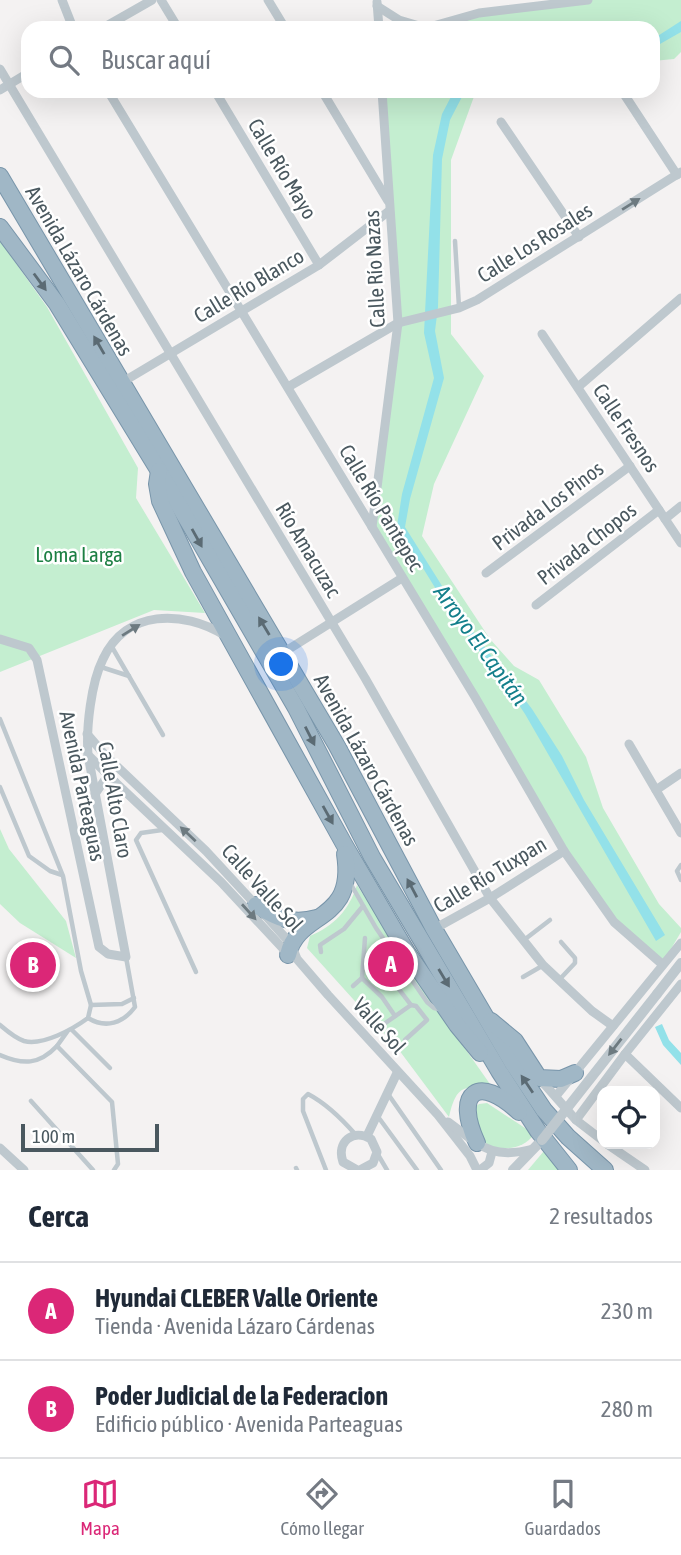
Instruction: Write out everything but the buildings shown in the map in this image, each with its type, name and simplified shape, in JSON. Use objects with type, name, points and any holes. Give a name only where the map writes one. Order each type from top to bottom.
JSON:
[{"type":"highway","name":"Avenida Lázaro Cárdenas","points":[[0,176],[337,746],[434,929],[512,1062],[544,1110],[568,1137],[606,1170]]},
{"type":"highway","points":[[0,192],[27,235],[42,248]]},
{"type":"highway","name":"Avenida Lázaro Cárdenas","points":[[0,227],[57,304],[159,471],[296,708],[372,857],[538,1140]]},
{"type":"highway","points":[[159,471],[157,484],[160,501],[193,572],[344,844],[407,952],[470,1041],[499,1071]]},
{"type":"highway","points":[[292,953],[304,929],[323,917],[342,896],[347,877],[344,844]]},
{"type":"highway","points":[[256,905],[279,919],[292,922],[323,917]]},
{"type":"highway","points":[[486,1018],[515,1041],[539,1078],[561,1079],[575,1073]]},
{"type":"highway","points":[[477,1143],[468,1125],[466,1112],[467,1102],[472,1095],[480,1091],[509,1102],[538,1140],[569,1170]]},
{"type":"highway","points":[[538,1140],[580,1170]]},
{"type":"street","points":[[62,0],[70,21]]},
{"type":"street","points":[[115,21],[152,0]]},
{"type":"street","points":[[161,0],[174,21]]},
{"type":"street","points":[[268,0],[281,21]]},
{"type":"street","points":[[449,21],[530,3],[588,0]]},
{"type":"street","points":[[377,3],[402,21]]},
{"type":"street","points":[[377,3],[378,21]]},
{"type":"street","name":"Río Amacuzac","points":[[0,69],[365,678],[490,898],[543,965],[613,1026]]},
{"type":"street","points":[[0,90],[21,77]]},
{"type":"street","name":"Calle Río Pantepec","points":[[112,98],[475,697],[564,851],[614,922],[662,964]]},
{"type":"street","name":"Calle Río Mayo","points":[[219,98],[319,265]]},
{"type":"street","points":[[326,98],[389,206]]},
{"type":"street","name":"Calle Río Nazas","points":[[372,527],[398,323],[382,98]]},
{"type":"street","points":[[627,98],[679,174]]},
{"type":"street","points":[[500,122],[579,237]]},
{"type":"street","name":"Calle Los Rosales","points":[[288,387],[398,323],[459,308],[495,289],[679,174]]},
{"type":"street","name":"Calle Río Blanco","points":[[121,383],[319,265],[389,206]]},
{"type":"street","points":[[578,387],[681,298]]},
{"type":"street","name":"Calle Fresnos","points":[[542,334],[681,543]]},
{"type":"street","name":"Privada Los Pinos","points":[[486,573],[630,466]]},
{"type":"street","points":[[665,519],[681,506]]},
{"type":"street","name":"Privada Chopos","points":[[536,605],[659,510]]},
{"type":"street","points":[[281,654],[402,578]]},
{"type":"street","name":"Calle Alto Claro","points":[[126,957],[88,755],[86,733],[95,680],[103,657],[111,647],[132,627],[152,619],[172,616],[199,621],[230,639]]},
{"type":"street","name":"Avenida Parteaguas","points":[[0,639],[29,648],[37,660],[99,947],[105,953],[126,957]]},
{"type":"street","name":"Calle Valle Sol","points":[[86,733],[105,755],[206,851],[256,905],[292,953]]},
{"type":"street","points":[[629,744],[681,833]]},
{"type":"street","name":"Calle Valle Sol","points":[[88,755],[221,881],[292,953]]},
{"type":"street","points":[[656,790],[681,773]]},
{"type":"street","points":[[94,794],[104,781],[116,782]]},
{"type":"street","name":"Calle Río Tuxpan","points":[[434,929],[490,898],[564,851]]},
{"type":"street","points":[[556,1096],[681,943]]},
{"type":"street","name":"Valle Sol","points":[[292,953],[397,1073],[438,1115],[479,1170]]},
{"type":"street","points":[[513,1170],[681,963]]},
{"type":"street","points":[[576,1120],[680,987]]},
{"type":"street","points":[[625,1054],[681,1108]]},
{"type":"street","points":[[367,1136],[397,1073]]},
{"type":"street","points":[[539,1078],[576,1120],[597,1136]]},
{"type":"street","name":"Valle Sol","points":[[438,1115],[492,1152]]},
{"type":"street","points":[[355,1135],[367,1136],[374,1143],[377,1153],[373,1163],[358,1170],[344,1162],[341,1150],[345,1140],[355,1135]]},
{"type":"street","points":[[479,1170],[489,1163],[492,1152],[508,1154],[538,1140]]},
{"type":"street","points":[[0,1148],[24,1170]]},
{"type":"street","points":[[614,1149],[645,1170]]},
{"type":"lane","points":[[455,241],[459,308]]},
{"type":"lane","points":[[111,647],[163,735]]},
{"type":"lane","points":[[100,666],[130,677]]},
{"type":"lane","points":[[0,719],[62,876],[81,971],[91,1005],[88,1018],[70,1031],[43,1059],[35,1062],[12,1060],[0,1055]]},
{"type":"lane","points":[[0,787],[29,856],[62,876]]},
{"type":"lane","points":[[166,829],[141,834],[136,840],[196,972]]},
{"type":"lane","points":[[681,865],[677,868],[677,874],[681,880]]},
{"type":"lane","points":[[347,877],[363,906],[432,1007],[446,1009]]},
{"type":"lane","points":[[321,952],[320,945],[344,929],[363,906]]},
{"type":"lane","points":[[524,941],[550,920]]},
{"type":"lane","points":[[353,986],[362,978],[366,938]]},
{"type":"lane","points":[[559,981],[575,963],[575,958],[561,942]]},
{"type":"lane","points":[[88,1018],[98,1024],[110,1024],[125,1019],[135,1007],[126,957]]},
{"type":"lane","points":[[523,977],[543,965]]},
{"type":"lane","points":[[405,970],[397,978],[396,984],[411,1005],[416,1006],[427,1020],[405,1040]]},
{"type":"lane","points":[[362,978],[395,1016]]},
{"type":"lane","points":[[91,1005],[122,1004],[134,998]]},
{"type":"lane","points":[[384,1024],[411,1005]]},
{"type":"lane","points":[[0,1026],[32,1042],[70,1031]]},
{"type":"lane","points":[[70,1031],[110,1068]]},
{"type":"lane","points":[[57,1046],[112,1101],[118,1164],[114,1170]]},
{"type":"lane","points":[[387,1093],[441,1170]]},
{"type":"lane","points":[[326,1170],[303,1111],[303,1099],[308,1094],[318,1099],[339,1116],[355,1135]]},
{"type":"lane","points":[[32,1101],[93,1170]]},
{"type":"lane","points":[[376,1114],[417,1170]]},
{"type":"lane","points":[[377,1153],[387,1170]]},
{"type":"green space","points":[[588,0],[681,0],[681,52],[674,59],[660,60],[660,21],[449,21],[468,15]]},
{"type":"green space","points":[[382,98],[473,98],[451,160],[451,334],[484,376],[434,484],[422,536],[490,639],[514,666],[539,680],[586,757],[603,808],[659,904],[681,928],[662,964],[605,911],[372,527],[398,323]]},
{"type":"green space","name":"Loma Larga","points":[[0,241],[47,307],[138,468],[136,498],[205,613],[154,610],[0,672]]},
{"type":"green space","points":[[0,829],[9,849],[66,921],[76,958],[20,923],[0,904]]},
{"type":"green space","points":[[357,885],[440,1013],[497,1094],[464,1089],[456,1097],[449,1117],[399,1050],[307,948],[310,936],[333,922],[345,909]]},
{"type":"green space","points":[[487,1103],[534,1134],[517,1147],[495,1147],[482,1142],[474,1108]]},
{"type":"green space","points":[[549,1145],[570,1170],[528,1170]]},
{"type":"water","points":[[681,21],[681,32],[660,44],[660,34]]},
{"type":"water","name":"Arroyo El Capitán","points":[[450,98],[461,98],[450,120],[442,159],[435,331],[444,378],[410,499],[405,527],[461,616],[532,709],[562,756],[584,800],[665,935],[656,941],[525,714],[455,620],[397,526],[402,494],[434,378],[424,333],[433,155],[442,114]]},
{"type":"water","points":[[662,1024],[669,1040],[681,1053],[681,1065],[663,1045],[655,1027]]},
{"type":"place","name":"Hyundai CLEBER Valle Oriente","points":[[391,964]]},
{"type":"place","name":"Poder Judicial de la Federacion","points":[[33,965]]}]
